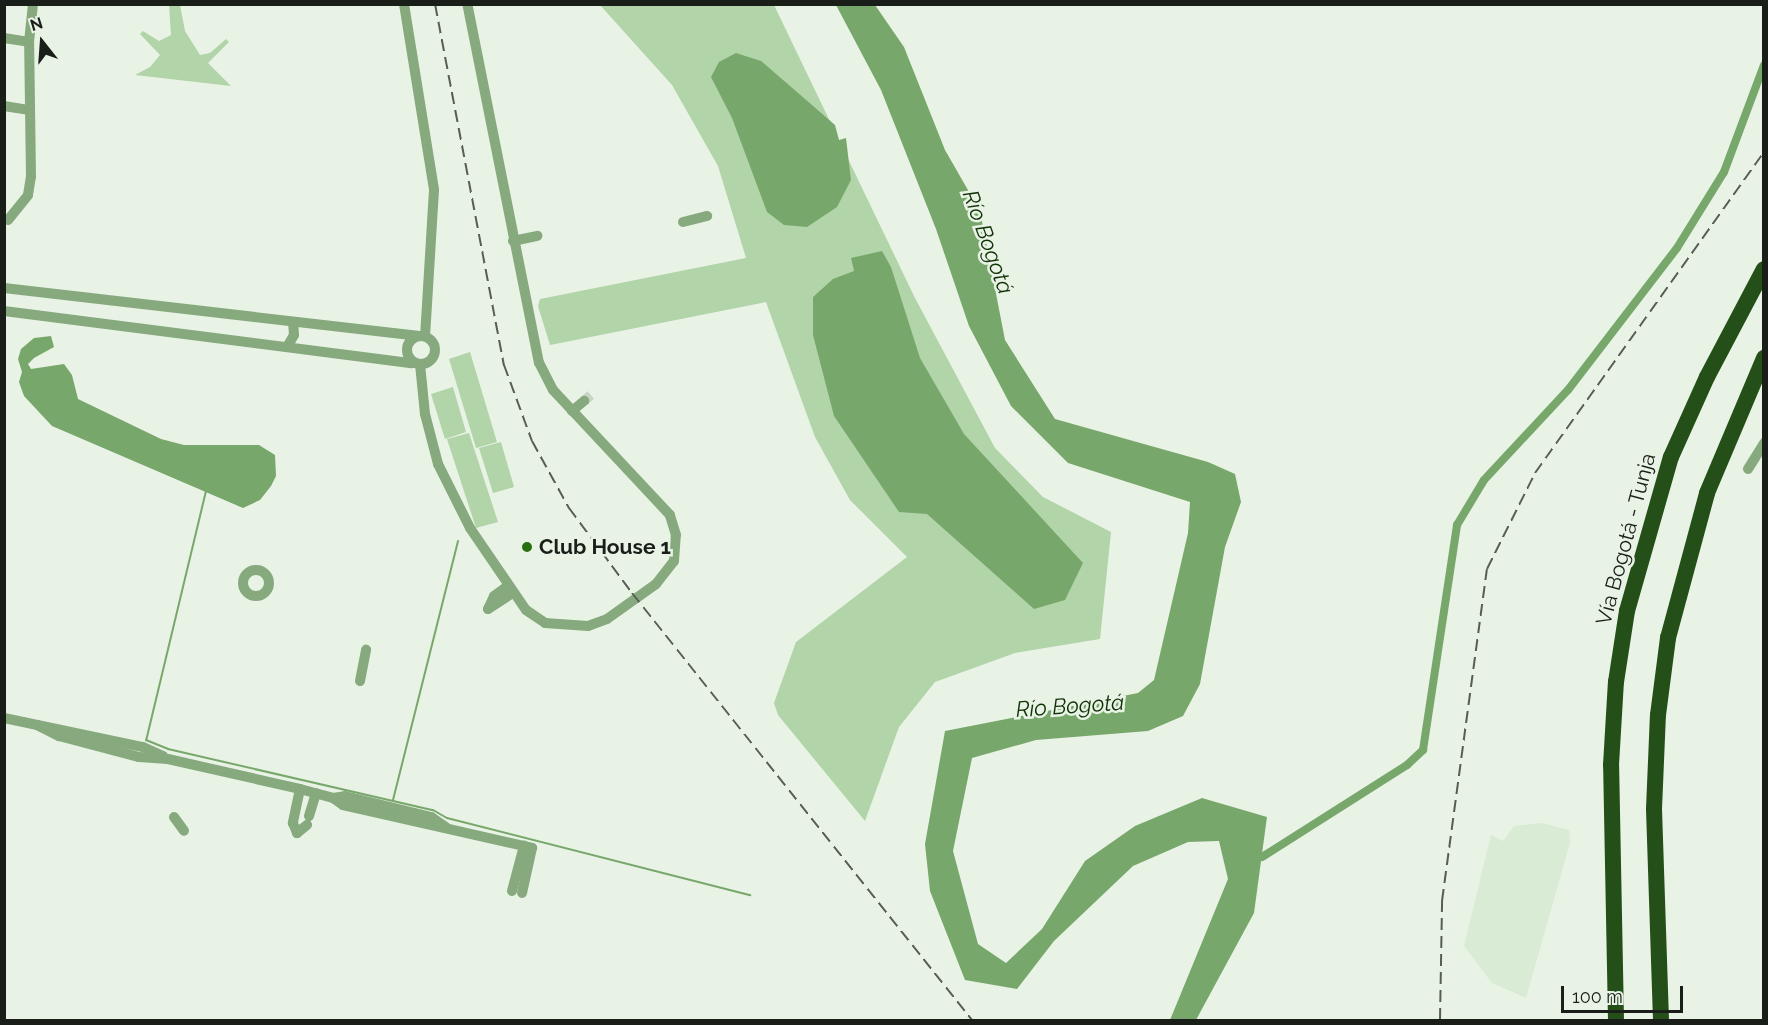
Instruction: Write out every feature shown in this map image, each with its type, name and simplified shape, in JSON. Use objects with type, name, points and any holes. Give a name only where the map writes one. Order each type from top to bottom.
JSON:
[{"type":"highway","name":"Vía Bogotá - Tunja","points":[[1616,1020],[1611,765],[1616,682],[1627,611],[1671,457],[1707,376],[1764,269]]},
{"type":"highway","points":[[1661,1020],[1654,808],[1658,715],[1668,638],[1707,493],[1764,358]]},
{"type":"street","points":[[8,220],[28,195],[29,42],[33,4]]},
{"type":"street","points":[[404,4],[434,190],[421,336],[406,348],[416,364],[425,414],[438,465],[470,528],[510,590],[526,610],[545,623],[588,626],[607,620],[656,584],[674,561],[676,535],[670,515],[553,390],[539,363],[467,4]]},
{"type":"street","points":[[4,38],[29,42]]},
{"type":"street","points":[[4,106],[30,110]]},
{"type":"street","points":[[683,222],[707,216]]},
{"type":"street","points":[[513,241],[537,236]]},
{"type":"street","points":[[4,288],[421,336],[434,344],[435,353],[429,362],[416,364],[4,311]]},
{"type":"street","points":[[287,347],[294,335],[293,322]]},
{"type":"street","points":[[572,411],[584,401]]},
{"type":"street","points":[[1748,469],[1764,443]]},
{"type":"street","points":[[360,681],[366,650]]},
{"type":"street","points":[[4,718],[37,725],[63,727],[143,747],[168,759],[333,798],[345,796],[431,816],[446,827],[528,847],[517,892]]},
{"type":"street","points":[[300,789],[293,823],[297,833],[308,821],[315,793]]},
{"type":"street","points":[[174,818],[184,831]]},
{"type":"shaded area","points":[[169,5],[180,5],[185,31],[200,55],[210,53],[226,39],[229,42],[208,63],[231,86],[135,75],[150,67],[160,55],[140,34],[143,31],[159,41],[171,35]]},
{"type":"shaded area","points":[[600,5],[774,5],[915,298],[995,448],[1043,497],[1111,532],[1100,639],[1015,653],[935,682],[899,727],[865,821],[778,715],[774,703],[796,642],[907,557],[850,500],[815,437],[766,302],[550,345],[538,306],[540,299],[746,258],[718,166],[672,85]]},
{"type":"shaded area","points":[[836,5],[875,5],[904,47],[945,150],[980,211],[1005,340],[1055,419],[1208,462],[1235,474],[1241,502],[1225,547],[1200,684],[1183,716],[1148,731],[1036,740],[972,758],[953,851],[978,944],[1006,963],[1042,929],[1085,861],[1135,826],[1202,798],[1267,817],[1254,913],[1196,1020],[1170,1020],[1228,879],[1219,841],[1188,842],[1133,866],[1054,941],[1017,989],[965,980],[930,891],[925,844],[945,731],[1138,693],[1154,680],[1188,533],[1190,502],[1068,463],[1011,406],[969,326],[936,229],[881,90]]},
{"type":"shaded area","points":[[736,53],[761,61],[835,125],[839,140],[846,138],[851,180],[837,207],[807,227],[784,225],[767,212],[732,118],[711,77],[719,62]]},
{"type":"shaded area","points":[[882,251],[891,267],[920,358],[964,434],[1083,563],[1065,600],[1034,609],[927,514],[899,512],[834,416],[813,335],[813,297],[833,279],[854,271],[851,258]]},
{"type":"shaded area","points":[[51,336],[54,347],[34,358],[28,364],[31,369],[64,364],[72,375],[78,399],[161,439],[184,445],[259,445],[275,455],[276,476],[271,486],[260,500],[243,508],[52,426],[24,396],[19,382],[22,372],[18,359],[21,349],[34,338]]},
{"type":"shaded area","points":[[470,352],[497,442],[476,448],[449,359]]},
{"type":"shaded area","points":[[453,387],[466,432],[445,439],[431,394]]},
{"type":"shaded area","points":[[469,433],[498,522],[476,528],[447,439]]},
{"type":"shaded area","points":[[501,442],[514,487],[493,493],[479,448]]},
{"type":"shaded area","points":[[1542,823],[1569,830],[1570,843],[1526,998],[1492,983],[1464,946],[1491,835],[1503,841],[1514,826]]},
{"type":"waterway","points":[[1262,857],[1407,765],[1423,750],[1457,525],[1484,480],[1568,390],[1677,248],[1724,172],[1764,65]]},
{"type":"waterway","points":[[206,491],[146,740],[168,749],[433,810],[447,818],[750,895]]},
{"type":"waterway","points":[[393,800],[458,541]]},
{"type":"tunnel","points":[[584,401],[591,395]]},
{"type":"railway","points":[[435,4],[504,365],[532,441],[569,508],[632,593],[972,1020]]},
{"type":"railway","points":[[1440,1020],[1442,901],[1487,569],[1535,473],[1764,152]]},
{"type":"place","name":"Club House 1","points":[[527,547]]},
{"type":"water label","name":"Río Bogotá","points":[[988,242]]},
{"type":"water label","name":"Río Bogotá","points":[[1070,706]]}]
